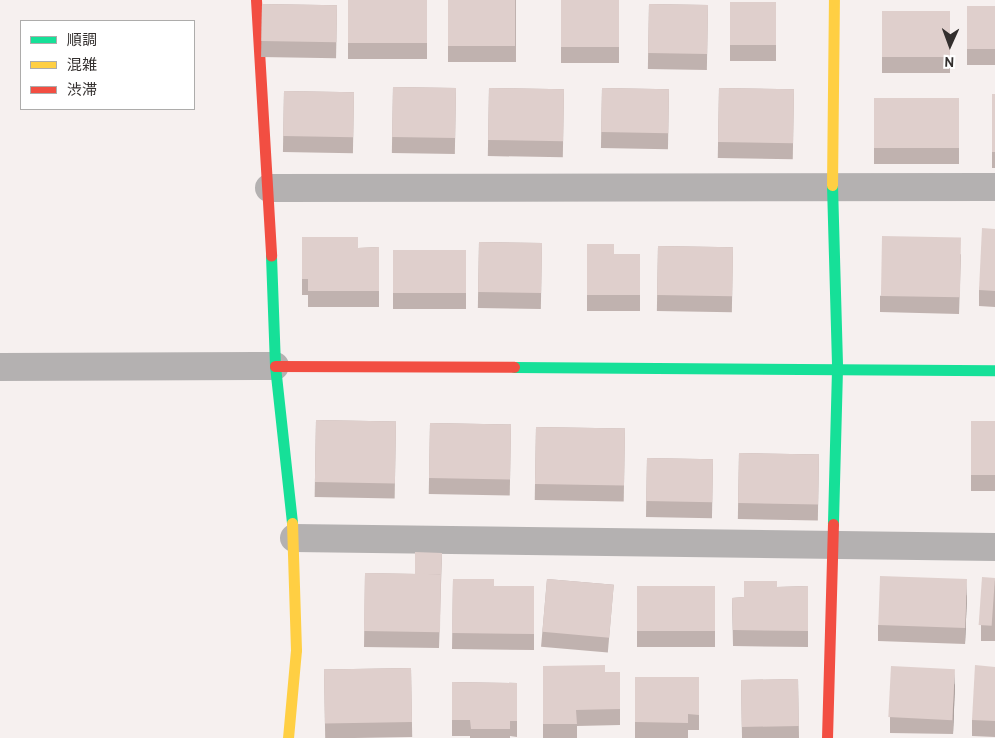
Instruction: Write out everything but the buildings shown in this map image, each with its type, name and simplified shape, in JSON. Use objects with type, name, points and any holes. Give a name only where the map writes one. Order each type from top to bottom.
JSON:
[{"type":"street","points":[[256,0],[269,188],[275,366],[294,538],[296,650],[288,738]]},
{"type":"street","points":[[827,738],[837,369],[832,186],[834,0]]},
{"type":"street","points":[[269,188],[995,187]]},
{"type":"street","points":[[0,367],[275,366],[995,370]]},
{"type":"street","points":[[294,538],[833,543],[995,547]]},
{"type":"traffic: fast","points":[[832,185],[837,369],[833,524]]},
{"type":"traffic: fast","points":[[271,256],[275,366],[292,523]]},
{"type":"traffic: fast","points":[[514,367],[995,370]]},
{"type":"traffic: slow","points":[[832,185],[834,0]]},
{"type":"traffic: slow","points":[[288,738],[296,650],[292,523]]},
{"type":"traffic: jam","points":[[256,0],[271,256]]},
{"type":"traffic: jam","points":[[275,366],[514,367]]},
{"type":"traffic: jam","points":[[827,738],[833,524]]}]
